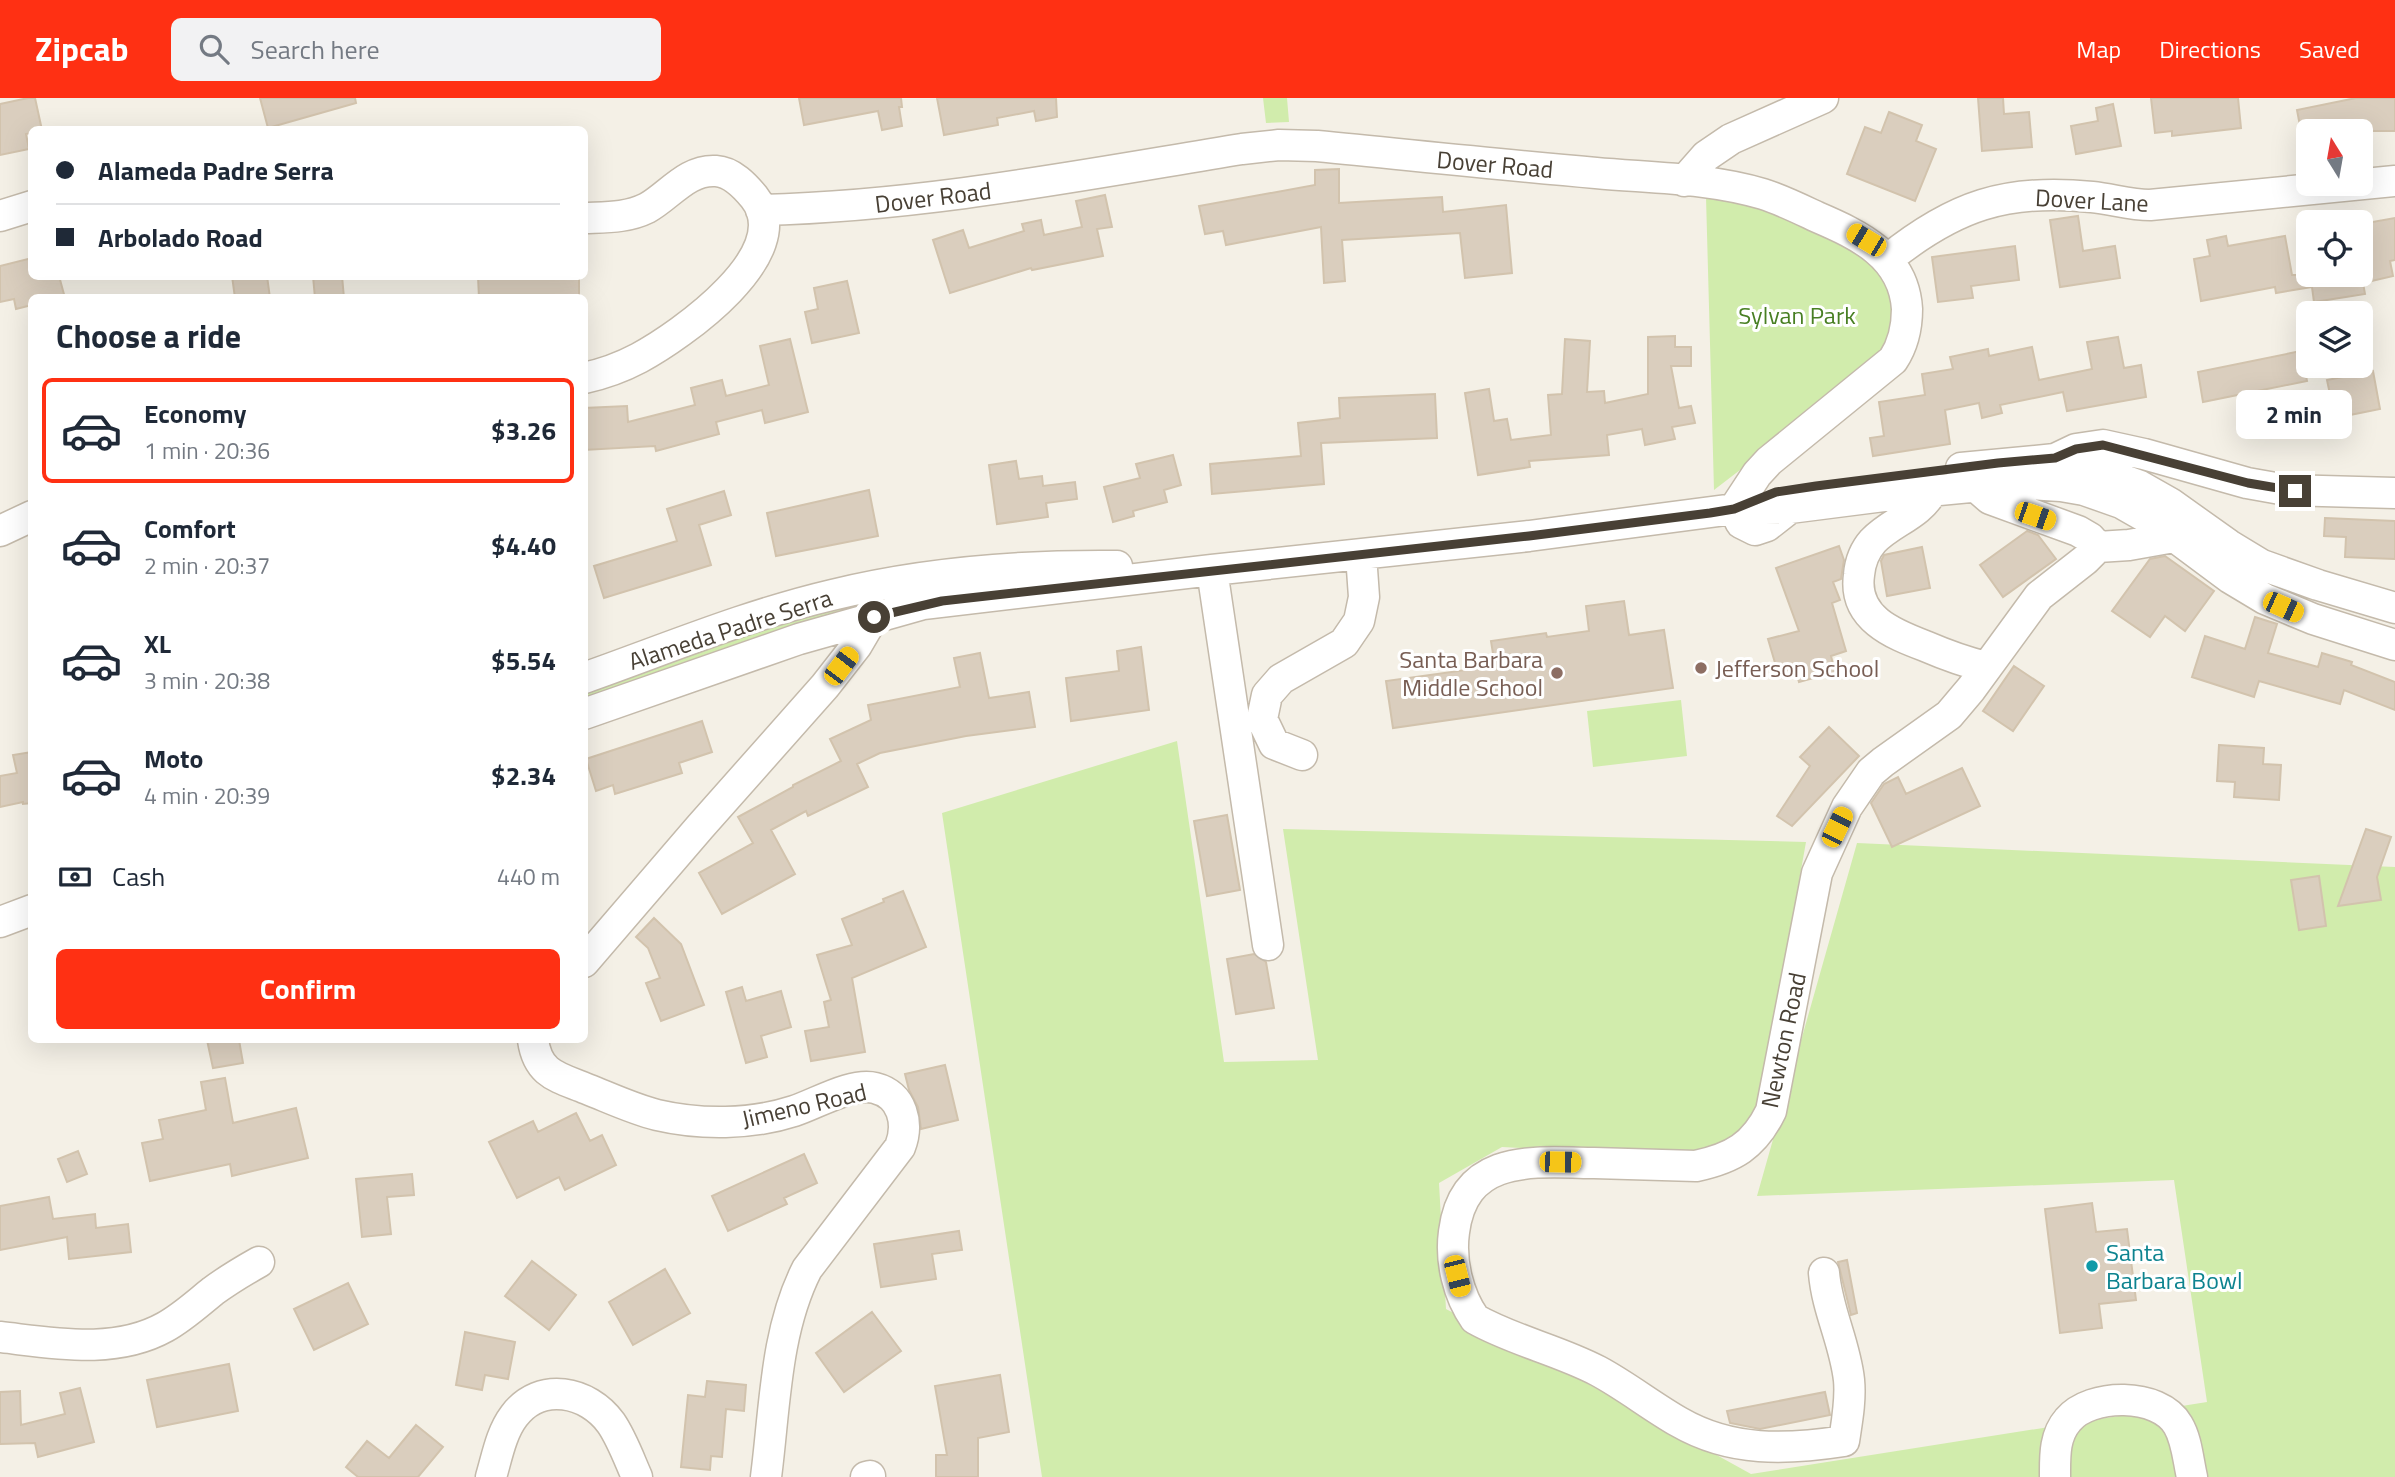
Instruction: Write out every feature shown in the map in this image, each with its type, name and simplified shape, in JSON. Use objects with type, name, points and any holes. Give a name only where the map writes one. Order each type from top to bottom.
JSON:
[{"type":"street","points":[[1684,181],[1706,156],[1731,139],[1823,98]]},
{"type":"street","name":"Dover Road","points":[[761,210],[886,204],[963,195],[1279,145],[1317,146],[1684,181],[1741,189],[1777,199],[1853,233],[1888,259],[1900,281],[1906,305],[1906,329],[1898,352],[1884,369],[1769,461],[1734,509]]},
{"type":"street","points":[[588,218],[634,213],[657,201],[683,181],[702,173],[716,171],[738,180],[756,199],[765,219],[764,232],[755,257],[705,313],[637,359],[588,377]]},
{"type":"street","name":"Dover Lane","points":[[1888,259],[1936,223],[1970,208],[2004,198],[2054,195],[2150,205],[2395,181]]},
{"type":"street","points":[[0,216],[28,207]]},
{"type":"street","points":[[2055,458],[2076,449],[2103,445],[2276,489],[2395,493]]},
{"type":"street","name":"Alameda Padre Serra","points":[[1734,509],[1788,490],[2055,458],[2119,478],[2150,491],[2228,545],[2271,569],[2395,608]]},
{"type":"street","name":"Alameda Padre Serra","points":[[588,714],[799,639],[942,601],[1542,534],[1734,509],[1790,508],[1933,490],[2024,483],[2084,490],[2130,507],[2230,578],[2265,599],[2312,620],[2395,645]]},
{"type":"street","points":[[1975,486],[1990,499],[2078,531],[2098,547],[2174,537]]},
{"type":"street","points":[[1933,490],[1923,506],[1879,536],[1866,550],[1858,577],[1860,598],[1872,618],[1889,631],[1964,662],[1986,667]]},
{"type":"street","points":[[0,531],[28,518]]},
{"type":"street","name":"Newton Road","points":[[1824,1273],[1826,1297],[1849,1382],[1844,1441],[1789,1447],[1737,1445],[1694,1430],[1597,1371],[1475,1319],[1467,1308],[1459,1284],[1453,1236],[1461,1202],[1482,1178],[1496,1169],[1532,1161],[1696,1166],[1736,1153],[1751,1141],[1763,1127],[1770,1111],[1817,873],[1847,807],[1877,767],[1949,715],[2039,596],[2098,547]]},
{"type":"street","points":[[1302,755],[1274,744],[1262,719],[1267,695],[1281,679],[1344,643],[1359,621],[1364,597],[1361,555]]},
{"type":"street","name":"Alameda Padre Serra","points":[[588,677],[764,614],[862,588],[945,576],[1080,566],[1212,570]]},
{"type":"street","points":[[1212,570],[1268,945]]},
{"type":"street","points":[[588,957],[825,686],[857,645],[874,617]]},
{"type":"street","points":[[0,922],[28,912]]},
{"type":"street","name":"Jimeno Road","points":[[534,1043],[538,1060],[553,1076],[656,1115],[710,1122],[740,1121],[793,1112],[849,1090],[873,1087],[885,1092],[902,1110],[905,1123],[900,1147],[807,1269],[796,1291],[785,1327],[766,1477]]},
{"type":"street","points":[[0,1337],[73,1345],[115,1344],[164,1328],[233,1277],[259,1262]]},
{"type":"street","points":[[491,1477],[515,1414],[534,1399],[557,1394],[580,1397],[599,1409],[612,1424],[637,1477]]},
{"type":"street","points":[[2055,1477],[2057,1444],[2060,1431],[2067,1420],[2088,1405],[2132,1401],[2158,1406],[2177,1423],[2192,1477]]},
{"type":"green space","points":[[1263,98],[1287,98],[1289,122],[1266,123]]},
{"type":"green space","name":"Sylvan Park","points":[[1706,197],[1781,213],[1873,259],[1899,307],[1884,359],[1714,490]]},
{"type":"green space","points":[[960,592],[588,707],[588,683],[827,602]]},
{"type":"green space","points":[[1681,700],[1687,756],[1593,767],[1587,711]]},
{"type":"green space","points":[[1177,741],[1224,1062],[1318,1060],[1283,829],[1806,842],[1759,1105],[1736,1141],[1693,1157],[1502,1147],[1439,1183],[1446,1309],[1751,1474],[2207,1402],[2174,1180],[1757,1196],[1857,843],[2395,867],[2395,1477],[1042,1477],[942,813]]},
{"type":"building","points":[[35,98],[41,126],[28,126],[28,149],[0,155],[0,104]]},
{"type":"building","points":[[260,98],[355,98],[356,103],[267,126]]},
{"type":"building","points":[[799,98],[901,98],[902,107],[899,107],[902,126],[882,130],[878,111],[804,125]]},
{"type":"building","points":[[937,98],[1056,98],[1057,117],[1036,121],[1034,111],[997,118],[998,125],[944,135]]},
{"type":"building","points":[[1978,98],[2003,98],[2004,114],[2029,112],[2032,147],[1982,151]]},
{"type":"building","points":[[2151,98],[2238,98],[2241,128],[2172,136],[2172,131],[2155,133]]},
{"type":"building","points":[[2356,98],[2395,98],[2395,131],[2373,131],[2373,119],[2299,119],[2297,110]]},
{"type":"building","points":[[2113,104],[2121,146],[2076,154],[2071,126],[2098,121],[2096,108]]},
{"type":"building","points":[[1889,112],[1922,125],[1916,141],[1936,149],[1915,201],[1847,174],[1865,127],[1881,133]]},
{"type":"building","points":[[1339,169],[1339,203],[1442,197],[1443,212],[1506,205],[1512,273],[1465,278],[1460,233],[1342,240],[1345,281],[1324,283],[1321,227],[1226,245],[1223,231],[1205,234],[1199,206],[1315,185],[1315,170]]},
{"type":"building","points":[[1105,195],[1112,227],[1097,229],[1103,256],[1032,270],[1031,268],[950,293],[933,240],[963,230],[969,248],[1024,231],[1022,224],[1041,220],[1044,235],[1082,227],[1076,201]]},
{"type":"building","points":[[2078,216],[2083,251],[2115,246],[2120,278],[2060,287],[2050,220]]},
{"type":"building","points":[[2395,218],[2395,260],[2390,261],[2393,276],[2373,281],[2373,222]]},
{"type":"building","points":[[2226,236],[2228,246],[2285,236],[2292,275],[2296,275],[2296,287],[2312,287],[2276,293],[2275,287],[2201,301],[2194,259],[2210,256],[2207,240]]},
{"type":"building","points":[[2015,246],[2019,280],[1971,286],[1973,298],[1938,302],[1932,257]]},
{"type":"building","points":[[28,259],[28,280],[60,280],[64,294],[28,294],[28,306],[16,309],[14,299],[0,302],[0,266]]},
{"type":"building","points":[[233,280],[268,280],[269,294],[234,294]]},
{"type":"building","points":[[313,280],[342,280],[344,294],[315,294]]},
{"type":"building","points":[[478,280],[579,280],[579,294],[479,294]]},
{"type":"building","points":[[847,281],[859,333],[812,343],[805,312],[818,309],[814,288]]},
{"type":"building","points":[[2312,287],[2364,287],[2365,294],[2314,301]]},
{"type":"building","points":[[1675,336],[1675,347],[1691,347],[1691,366],[1671,366],[1679,408],[1691,406],[1695,423],[1672,427],[1675,439],[1645,445],[1642,429],[1607,435],[1609,455],[1529,461],[1530,467],[1478,475],[1465,393],[1489,389],[1494,421],[1507,419],[1511,440],[1551,435],[1548,395],[1562,394],[1565,339],[1590,341],[1587,392],[1604,391],[1605,403],[1648,394],[1648,337]]},
{"type":"building","points":[[2118,337],[2124,368],[2141,365],[2146,397],[2067,411],[2063,392],[2000,405],[2002,413],[1982,418],[1979,403],[1945,410],[1950,444],[1873,456],[1870,438],[1884,436],[1879,402],[1925,395],[1922,374],[1953,369],[1950,357],[1988,349],[1989,356],[2032,347],[2039,380],[2092,369],[2087,342]]},
{"type":"building","points":[[790,339],[808,412],[765,423],[762,410],[716,422],[719,434],[656,451],[655,446],[588,450],[588,408],[627,406],[628,422],[695,405],[691,388],[722,380],[726,396],[769,385],[760,346]]},
{"type":"building","points":[[2296,352],[2296,378],[2306,378],[2307,381],[2203,402],[2198,372]]},
{"type":"building","points":[[2373,371],[2380,409],[2335,418],[2327,380],[2373,378]]},
{"type":"building","points":[[1435,394],[1437,438],[1321,443],[1324,484],[1212,494],[1210,464],[1301,456],[1298,423],[1340,418],[1339,398]]},
{"type":"building","points":[[1173,455],[1181,485],[1164,490],[1167,502],[1133,511],[1134,516],[1113,522],[1104,487],[1140,478],[1136,464]]},
{"type":"building","points":[[1016,461],[1019,479],[1042,476],[1043,486],[1075,482],[1077,499],[1046,503],[1048,517],[997,524],[989,465]]},
{"type":"building","points":[[869,490],[878,536],[776,556],[767,513]]},
{"type":"building","points":[[724,491],[731,515],[699,525],[711,565],[604,598],[594,566],[677,541],[667,509]]},
{"type":"building","points":[[2325,518],[2395,521],[2395,559],[2345,557],[2346,537],[2324,536]]},
{"type":"building","points":[[2027,531],[2038,535],[2056,559],[2003,597],[1980,565]]},
{"type":"building","points":[[1839,546],[1844,560],[1841,579],[1833,582],[1840,600],[1832,603],[1846,651],[1831,656],[1835,672],[1799,682],[1795,668],[1778,673],[1768,639],[1799,631],[1776,568]]},
{"type":"building","points":[[1922,547],[1930,588],[1887,596],[1881,561],[1884,555]]},
{"type":"building","points":[[2165,556],[2214,591],[2185,631],[2165,616],[2150,637],[2112,611],[2150,559]]},
{"type":"building","points":[[1624,601],[1629,635],[1664,630],[1673,688],[1393,728],[1386,681],[1495,666],[1491,641],[1546,633],[1547,637],[1589,631],[1586,606]]},
{"type":"building","points":[[2255,617],[2277,624],[2268,653],[2318,667],[2322,653],[2352,662],[2351,665],[2395,682],[2395,710],[2344,690],[2340,704],[2259,681],[2254,697],[2192,677],[2205,636],[2245,649]]},
{"type":"building","points":[[1141,647],[1149,710],[1071,721],[1066,678],[1119,671],[1117,651]]},
{"type":"building","points":[[980,653],[989,698],[1029,692],[1035,727],[966,736],[880,753],[857,764],[868,787],[808,816],[806,811],[771,830],[795,874],[722,914],[699,873],[753,843],[738,817],[841,761],[830,739],[871,720],[868,705],[960,687],[954,658]]},
{"type":"building","points":[[2014,666],[2044,686],[2013,731],[1983,711]]},
{"type":"building","points":[[702,721],[712,752],[679,763],[682,773],[615,794],[613,785],[596,791],[588,758]]},
{"type":"building","points":[[1829,727],[1859,756],[1792,826],[1777,816],[1810,766],[1800,757]]},
{"type":"building","points":[[2219,745],[2264,748],[2263,764],[2281,765],[2279,800],[2234,797],[2235,782],[2217,781]]},
{"type":"building","points":[[28,753],[28,803],[0,807],[0,776],[17,773],[13,755]]},
{"type":"building","points":[[1962,768],[1980,806],[1892,847],[1871,803],[1884,784],[1898,777],[1906,794]]},
{"type":"building","points":[[1227,815],[1240,890],[1207,896],[1194,821]]},
{"type":"building","points":[[2366,829],[2391,837],[2377,877],[2381,900],[2338,906]]},
{"type":"building","points":[[2319,876],[2326,926],[2299,930],[2291,880]]},
{"type":"building","points":[[903,891],[926,947],[852,978],[865,1052],[811,1061],[805,1031],[829,1027],[824,1002],[831,1000],[817,955],[852,945],[842,919]]},
{"type":"building","points":[[654,918],[681,944],[704,1005],[661,1021],[646,983],[660,978],[648,948],[636,937]]},
{"type":"building","points":[[1254,954],[1266,962],[1274,1008],[1236,1014],[1227,959]]},
{"type":"building","points":[[742,987],[746,1001],[781,991],[791,1027],[761,1036],[767,1057],[746,1063],[726,992]]},
{"type":"building","points":[[208,1043],[240,1043],[243,1063],[213,1068]]},
{"type":"building","points":[[945,1065],[958,1120],[921,1129],[918,1107],[909,1090],[905,1074]]},
{"type":"building","points":[[225,1078],[233,1123],[296,1108],[308,1158],[232,1176],[230,1164],[150,1181],[142,1143],[163,1139],[159,1120],[206,1110],[201,1082]]},
{"type":"building","points":[[576,1113],[590,1141],[602,1135],[616,1165],[565,1190],[559,1177],[517,1198],[489,1142],[533,1121],[538,1132]]},
{"type":"building","points":[[78,1151],[87,1174],[67,1182],[58,1159]]},
{"type":"building","points":[[804,1154],[817,1183],[784,1198],[787,1204],[728,1231],[712,1196]]},
{"type":"building","points":[[412,1174],[414,1195],[387,1197],[391,1234],[362,1237],[356,1179]]},
{"type":"building","points":[[49,1197],[53,1219],[95,1214],[96,1228],[128,1224],[131,1252],[69,1259],[67,1237],[0,1250],[0,1206]]},
{"type":"building","name":"Santa Barbara Bowl","points":[[2092,1203],[2096,1232],[2127,1229],[2136,1300],[2099,1304],[2102,1328],[2060,1333],[2045,1209]]},
{"type":"building","points":[[959,1231],[962,1250],[932,1254],[936,1279],[881,1287],[874,1244]]},
{"type":"building","points":[[1847,1260],[1857,1313],[1851,1315],[1838,1262]]},
{"type":"building","points":[[532,1261],[576,1295],[549,1330],[505,1296]]},
{"type":"building","points":[[665,1269],[690,1313],[633,1345],[609,1302]]},
{"type":"building","points":[[348,1283],[368,1324],[314,1350],[294,1309]]},
{"type":"building","points":[[872,1312],[901,1351],[844,1392],[816,1353]]},
{"type":"building","points":[[465,1332],[515,1342],[508,1379],[485,1375],[482,1390],[456,1385]]},
{"type":"building","points":[[229,1364],[238,1411],[157,1427],[147,1380]]},
{"type":"building","points":[[1000,1375],[1009,1432],[978,1438],[978,1477],[936,1477],[936,1455],[947,1455],[935,1386]]},
{"type":"building","points":[[707,1381],[746,1385],[744,1411],[726,1409],[722,1457],[711,1456],[710,1470],[681,1467],[688,1395],[705,1397]]},
{"type":"building","points":[[80,1388],[94,1442],[38,1457],[35,1443],[0,1444],[0,1392],[20,1391],[21,1425],[65,1414],[60,1393]]},
{"type":"building","points":[[1825,1392],[1830,1415],[1760,1429],[1730,1423],[1727,1411]]},
{"type":"building","points":[[416,1425],[443,1447],[418,1477],[358,1477],[346,1467],[367,1441],[389,1458]]},
{"type":"place","name":"Jefferson School","points":[[1701,668]]},
{"type":"place","name":"Santa Barbara Middle School","points":[[1557,673]]},
{"type":"place","name":"Santa Barbara Bowl","points":[[2092,1266]]},
{"type":"route","points":[[874,617],[942,601],[1529,536],[1710,513],[1734,509],[1776,492],[1906,474],[2055,458],[2076,449],[2098,445],[2144,454],[2248,483],[2295,491]]}]
